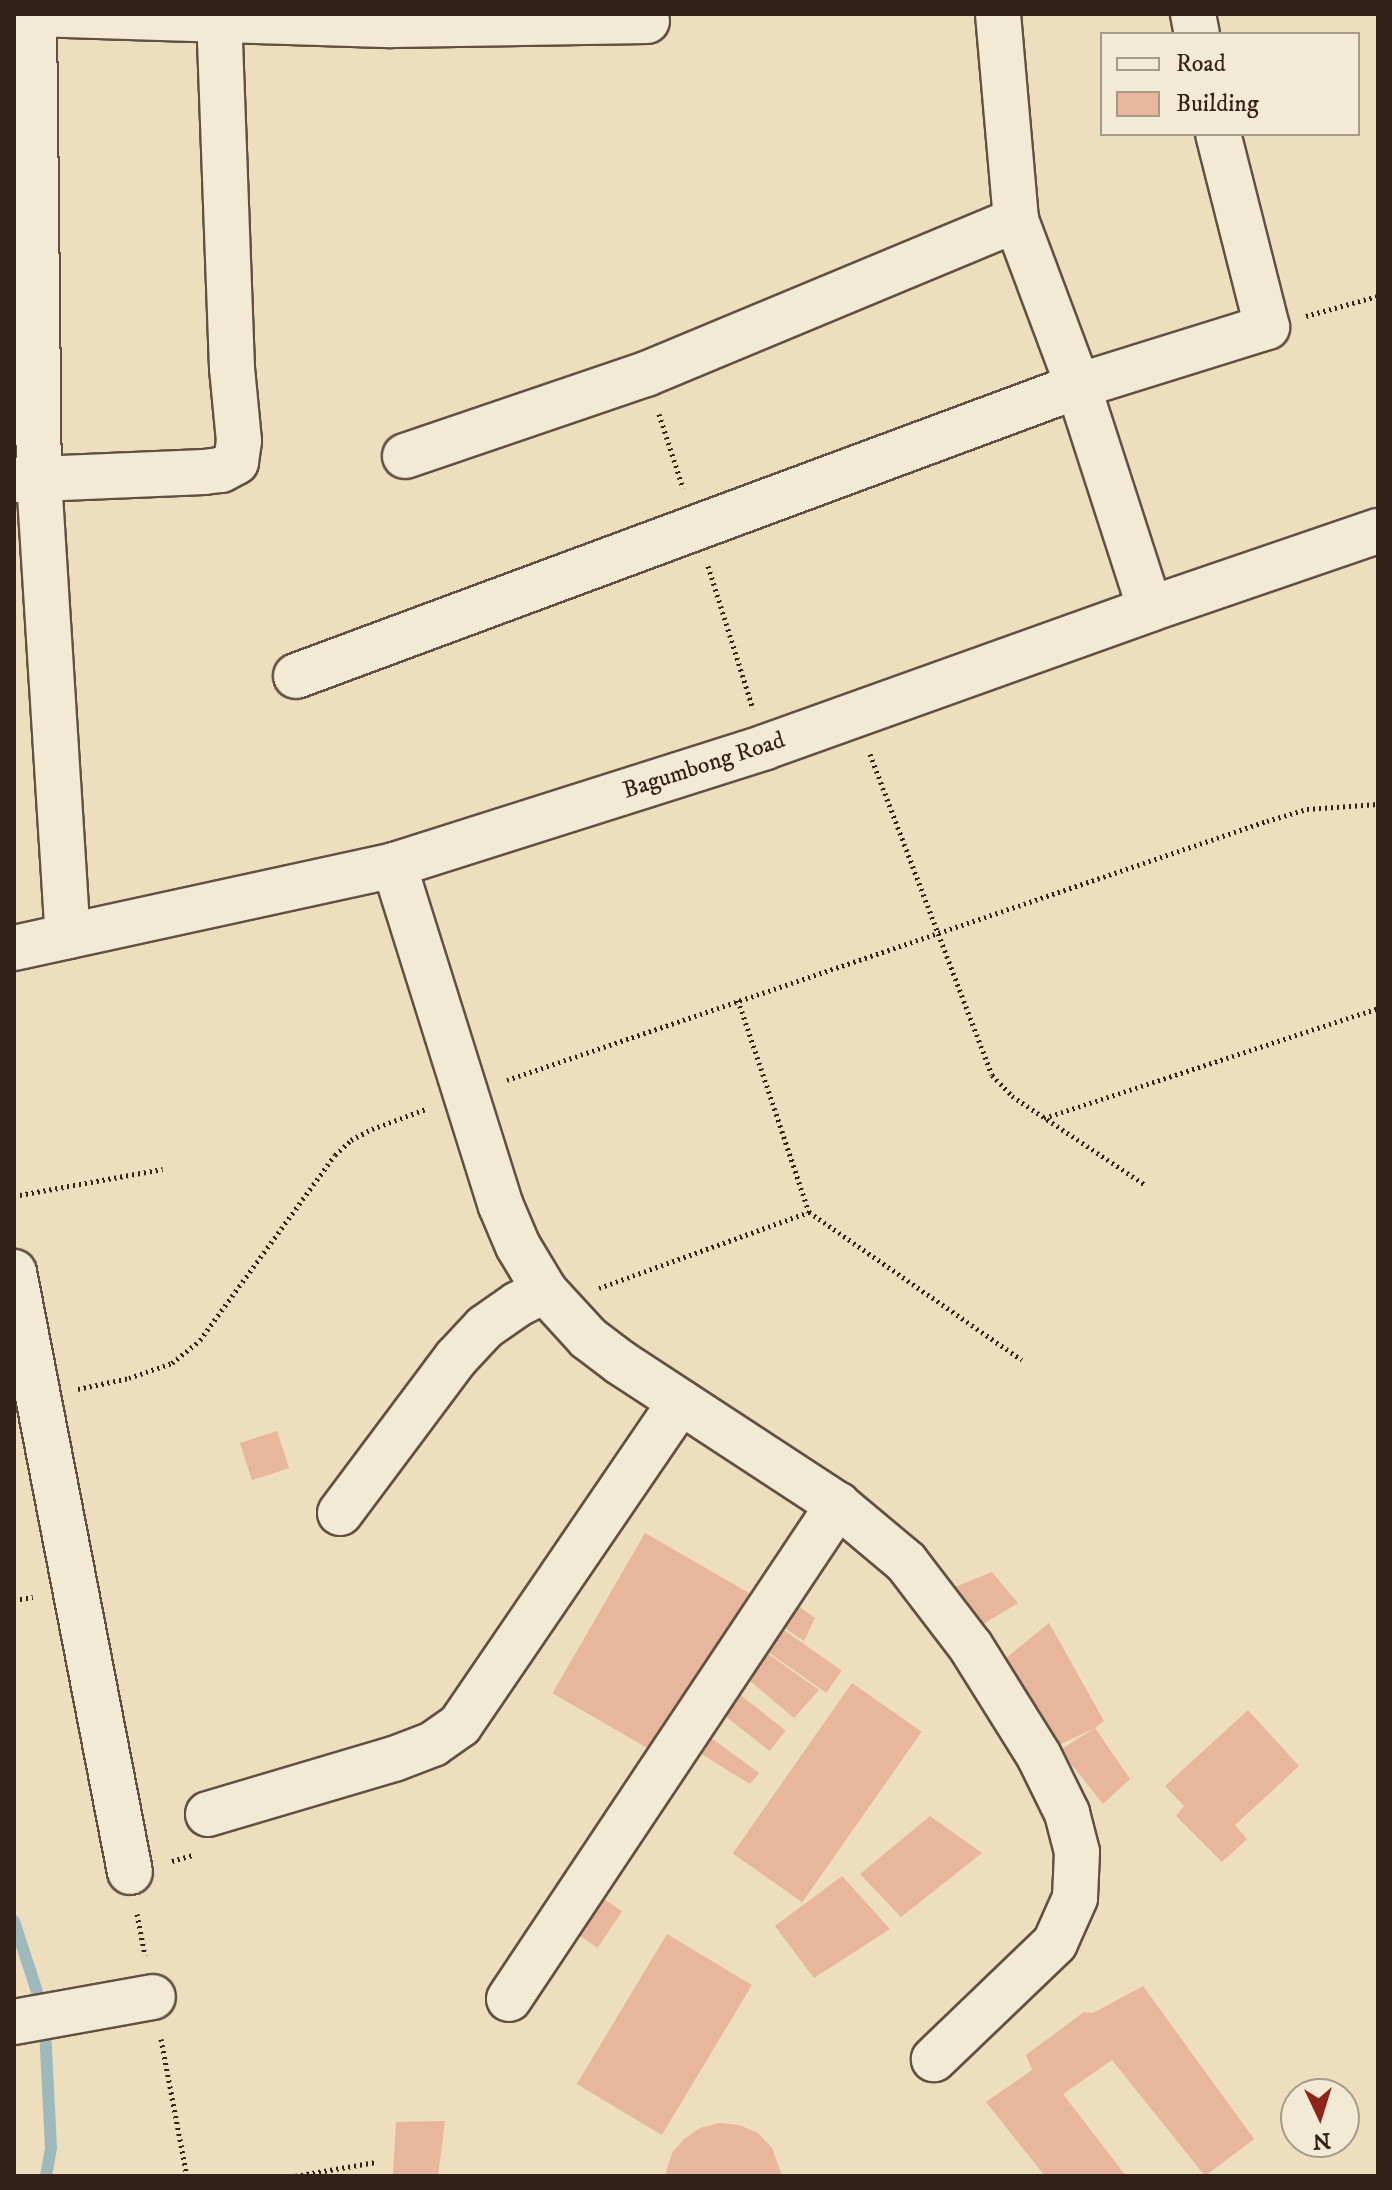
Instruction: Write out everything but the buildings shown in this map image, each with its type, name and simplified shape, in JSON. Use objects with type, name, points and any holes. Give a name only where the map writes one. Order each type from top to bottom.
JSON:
[{"type":"street","points":[[68,936],[26,480],[34,14],[490,26],[647,21]]},
{"type":"street","points":[[998,14],[1016,220],[1078,386],[1150,609]]},
{"type":"street","points":[[26,480],[204,472],[221,470],[236,462],[239,441],[232,368],[219,20]]},
{"type":"street","points":[[296,676],[1078,386],[1267,327],[1219,136]]},
{"type":"street","points":[[405,456],[646,374],[1016,220]]},
{"type":"street","name":"Bagumbong Road","points":[[14,948],[394,865],[855,716],[1150,609],[1378,531]]},
{"type":"street","points":[[394,865],[501,1206],[518,1246],[550,1298],[588,1338],[838,1505],[906,1562],[971,1647],[1039,1756],[1067,1813],[1077,1852],[1075,1898],[1055,1943],[934,2059]]},
{"type":"street","points":[[14,1272],[130,1872]]},
{"type":"street","points":[[340,1513],[456,1358],[485,1327],[518,1304],[550,1298]]},
{"type":"street","points":[[208,1814],[394,1759],[433,1744],[460,1725],[680,1402]]},
{"type":"street","points":[[509,1999],[838,1505]]},
{"type":"street","points":[[14,2022],[153,1997]]},
{"type":"path","points":[[1267,327],[1378,296]]},
{"type":"path","points":[[855,716],[992,1075],[1012,1096],[1144,1184]]},
{"type":"path","points":[[38,1397],[129,1378],[172,1363],[200,1340],[335,1155],[351,1140],[464,1095],[738,999],[1294,813],[1348,804],[1378,804]]},
{"type":"path","points":[[738,999],[809,1212],[1022,1360]]},
{"type":"path","points":[[1043,1118],[1378,1008]]},
{"type":"path","points":[[14,1196],[163,1169]]},
{"type":"path","points":[[550,1298],[809,1212]]},
{"type":"path","points":[[295,2176],[376,2162]]},
{"type":"waterway","points":[[14,1921],[41,2004]]},
{"type":"waterway","points":[[45,2029],[51,2148],[46,2176]]}]
